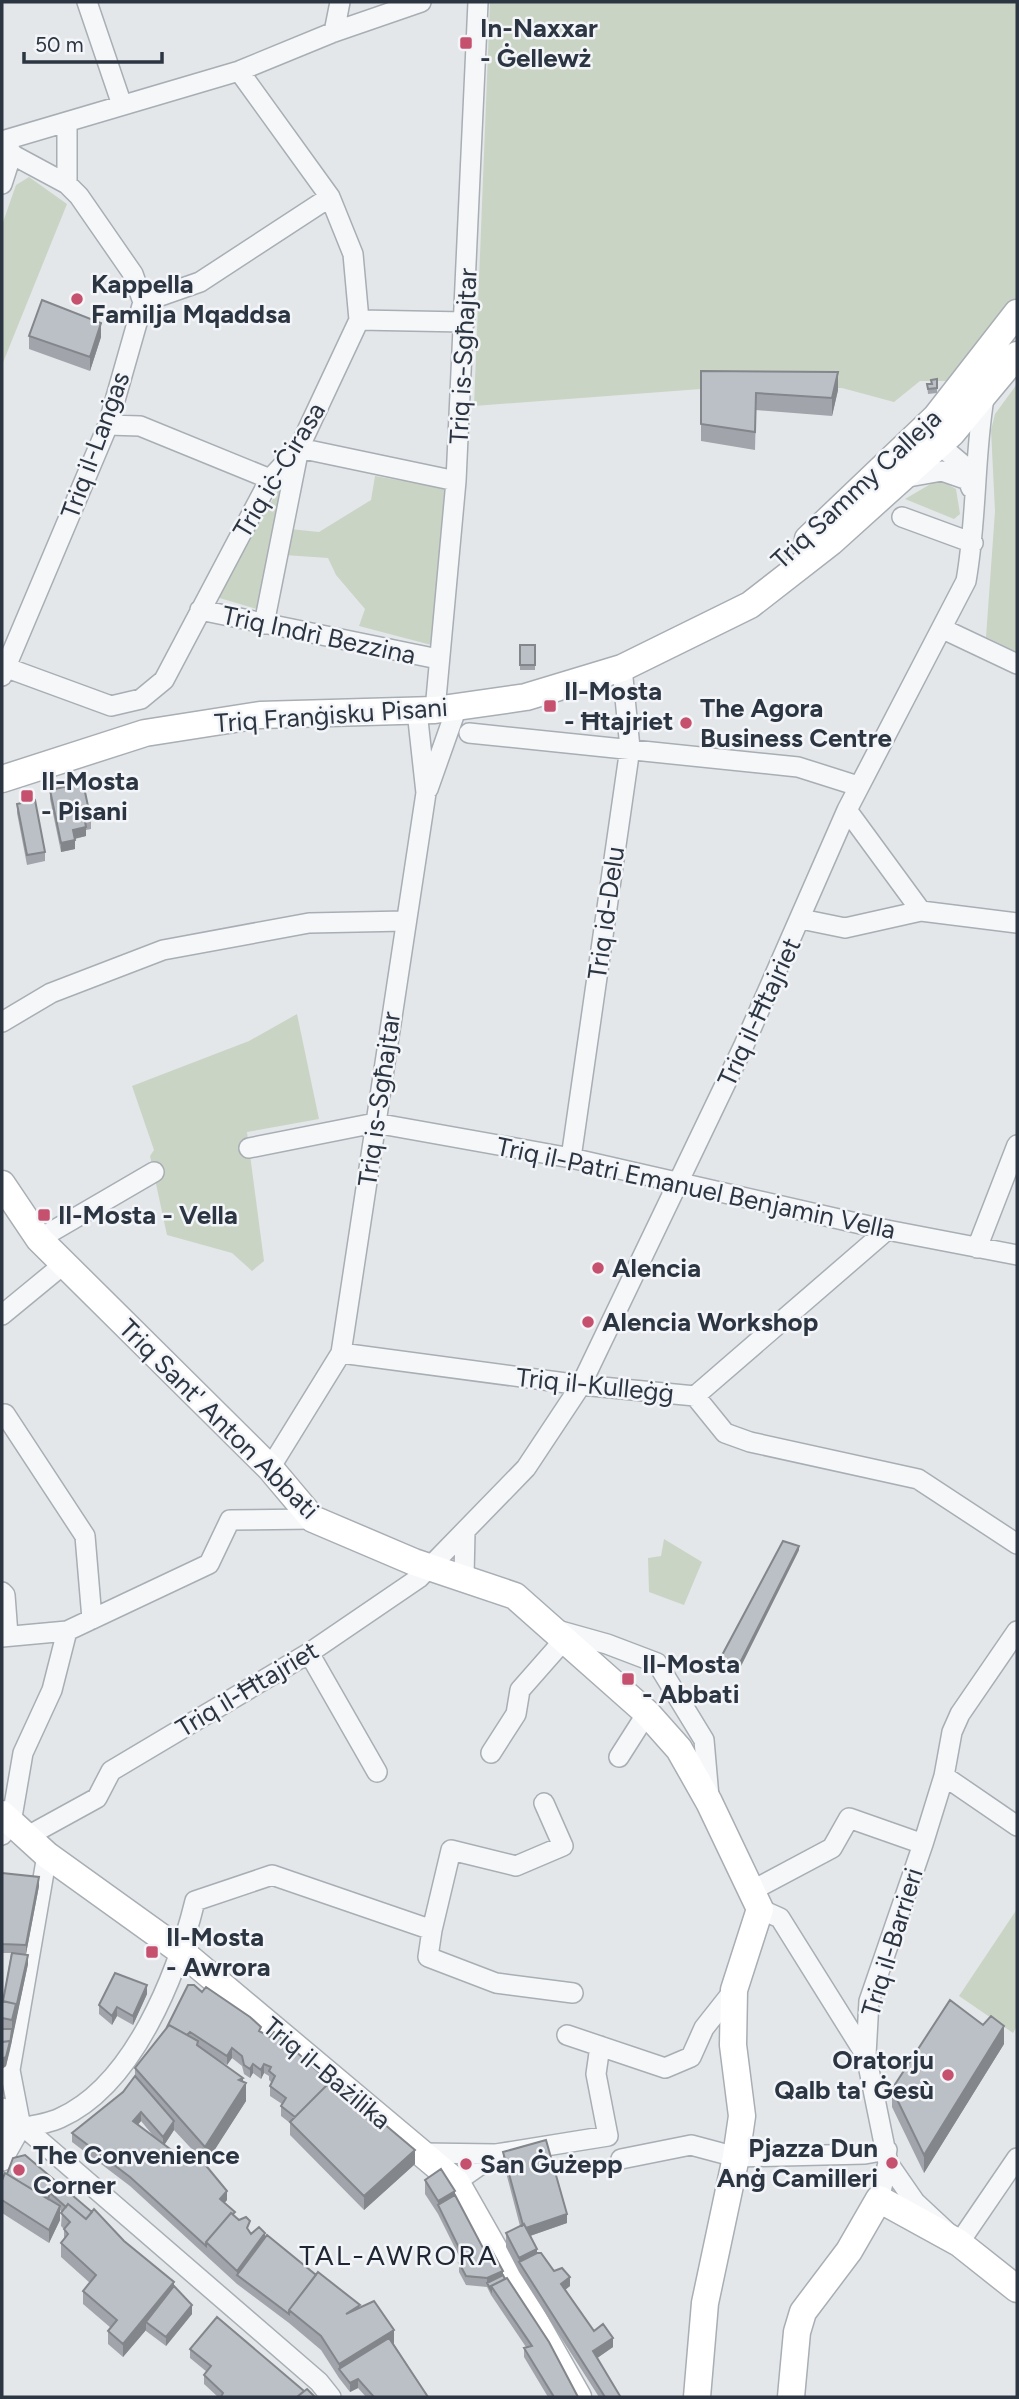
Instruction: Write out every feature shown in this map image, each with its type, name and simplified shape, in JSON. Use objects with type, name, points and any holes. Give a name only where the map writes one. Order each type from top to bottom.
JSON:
[{"type":"street","points":[[87,2],[122,105]]},
{"type":"street","points":[[334,32],[340,2]]},
{"type":"street","points":[[5,148],[67,122],[239,71],[334,32],[421,2]]},
{"type":"street","name":"Triq is-Sgħajtar","points":[[270,1468],[341,1353],[426,793],[456,481],[478,2]]},
{"type":"street","points":[[239,71],[330,197],[353,254],[359,320],[465,322]]},
{"type":"street","points":[[67,122],[67,184]]},
{"type":"street","points":[[5,148],[67,184],[133,274],[143,302],[200,282],[330,197]]},
{"type":"street","points":[[2,184],[5,148]]},
{"type":"street","name":"Triq il-Lanġas","points":[[3,670],[108,425],[143,302]]},
{"type":"street","name":"Triq Sammy Calleja","points":[[622,668],[750,605],[831,542],[903,478],[1017,313]]},
{"type":"street","name":"Triq iċ-Ċirasa","points":[[3,670],[111,706],[141,699],[164,680],[270,479],[299,448],[359,320]]},
{"type":"street","name":"Triq Sammy Calleja","points":[[712,623],[740,594],[938,431],[984,398],[1017,355]]},
{"type":"street","name":"Triq il-Ħtajriet","points":[[972,476],[984,398]]},
{"type":"street","points":[[108,425],[140,426],[270,479]]},
{"type":"street","name":"Triq il-Ħtajriet","points":[[424,1565],[526,1468],[581,1385],[679,1183],[801,919],[858,786],[966,581],[973,543],[974,499],[969,456],[938,431]]},
{"type":"street","points":[[264,624],[299,448],[456,481]]},
{"type":"street","points":[[903,478],[942,471],[972,476]]},
{"type":"street","points":[[902,517],[973,543]]},
{"type":"street","name":"Triq Indrì Bezzina","points":[[200,610],[438,659]]},
{"type":"street","points":[[943,629],[1017,664]]},
{"type":"street","name":"Triq Franġisku Pisani","points":[[2,779],[145,733],[260,715],[436,709],[526,697],[622,668]]},
{"type":"street","name":"Triq id-Delu","points":[[571,1158],[629,748],[622,668]]},
{"type":"street","points":[[426,793],[436,709]]},
{"type":"street","points":[[469,733],[797,767],[858,786]]},
{"type":"street","points":[[847,810],[921,911]]},
{"type":"street","points":[[801,919],[845,928],[921,911],[1016,918]]},
{"type":"street","points":[[2,1022],[51,993],[163,950],[309,923],[405,920]]},
{"type":"street","points":[[249,1148],[375,1123]]},
{"type":"street","name":"Triq il-Patri Emanuel Benjamin Vella","points":[[375,1123],[571,1158],[887,1230],[1017,1255]]},
{"type":"street","points":[[977,1248],[1017,1145]]},
{"type":"street","points":[[39,1239],[154,1171]]},
{"type":"street","name":"Triq Sant' Anton Abbati","points":[[2,1184],[39,1239],[270,1468],[313,1518],[424,1565],[464,1576],[515,1596],[647,1713],[679,1749],[709,1802],[757,1900],[780,1918],[866,2055]]},
{"type":"street","points":[[695,1396],[887,1230]]},
{"type":"street","points":[[2,1315],[64,1264]]},
{"type":"street","name":"Triq il-Kulleġġ","points":[[341,1353],[581,1385],[695,1396],[725,1433],[750,1442],[918,1479],[1017,1544]]},
{"type":"street","points":[[5,1414],[85,1536],[92,1619]]},
{"type":"street","name":"Triq il-Ħtajriet","points":[[10,1827],[97,1798],[111,1771],[309,1653],[465,1532],[492,1502]]},
{"type":"street","points":[[2,1592],[5,1595],[5,1636],[67,1631],[209,1564],[230,1520],[313,1518]]},
{"type":"street","points":[[464,1576],[465,1532]]},
{"type":"street","points":[[10,1827],[23,1753],[52,1690],[67,1631]]},
{"type":"street","name":"Triq il-Barrieri","points":[[887,2157],[866,2055],[869,2001],[923,1844],[960,1714],[1017,1631]]},
{"type":"street","points":[[491,1753],[516,1714],[520,1690],[560,1635]]},
{"type":"street","name":"Triq Sant' Anton Abbati","points":[[560,1635],[607,1644],[657,1663],[704,1740],[709,1802]]},
{"type":"street","points":[[309,1653],[377,1772]]},
{"type":"street","points":[[619,1757],[647,1713]]},
{"type":"street","points":[[944,1776],[1017,1826]]},
{"type":"street","points":[[544,1803],[563,1846],[516,1866],[451,1850],[428,1957],[496,1983],[573,1993]]},
{"type":"street","points":[[697,2397],[705,2303],[742,2116],[733,2045],[734,1990],[757,1900],[832,1848],[849,1818],[923,1844]]},
{"type":"street","name":"Triq il-Bażilika","points":[[10,1827],[182,1952],[456,2182],[578,2397]]},
{"type":"street","points":[[2,2161],[11,2129],[10,2070],[47,1855]]},
{"type":"street","points":[[11,2129],[59,2118],[99,2092],[132,2052],[182,1952],[195,1901],[272,1875],[432,1930]]},
{"type":"street","points":[[567,2035],[665,2068],[691,2057],[704,2028],[734,1990]]},
{"type":"street","points":[[422,2153],[496,2154],[608,2136],[596,2074],[600,2046]]},
{"type":"street","points":[[2,2108],[11,2129],[319,2382],[331,2397]]},
{"type":"street","points":[[621,2159],[691,2145],[736,2157],[865,2154],[887,2157]]},
{"type":"street","points":[[456,2182],[496,2154]]},
{"type":"street","points":[[791,2397],[797,2332],[803,2312],[842,2260],[879,2199],[887,2157]]},
{"type":"street","points":[[887,2157],[915,2202],[959,2243],[1017,2289]]},
{"type":"street","points":[[959,2243],[1017,2158]]},
{"type":"street","points":[[879,2199],[959,2243]]},
{"type":"green space","points":[[490,2],[1017,2],[1017,299],[951,381],[920,381],[894,402],[842,388],[701,389],[474,406]]},
{"type":"green space","points":[[29,177],[67,204],[2,365],[2,225],[16,185]]},
{"type":"green space","points":[[1017,384],[1017,652],[986,637],[995,511],[991,430],[995,414]]},
{"type":"green space","points":[[375,476],[450,489],[435,646],[359,626],[365,609],[336,575],[328,558],[284,555],[290,529],[319,532],[371,500]]},
{"type":"green space","points":[[939,479],[956,489],[960,514],[954,519],[905,499]]},
{"type":"green space","points":[[281,485],[260,610],[216,597]]},
{"type":"green space","points":[[297,1014],[319,1119],[247,1132],[264,1261],[252,1271],[232,1253],[167,1235],[150,1156],[154,1150],[132,1086],[249,1041]]},
{"type":"green space","points":[[664,1539],[702,1562],[684,1605],[649,1592],[648,1558],[661,1556]]},
{"type":"green space","points":[[1017,1909],[1017,2026],[1013,2033],[959,1996]]},
{"type":"building","points":[[42,300],[101,323],[90,357],[29,336]]},
{"type":"building","points":[[701,371],[838,372],[832,398],[756,393],[755,432],[701,424]]},
{"type":"building","points":[[937,379],[937,388],[928,389],[927,384],[932,384],[931,380]]},
{"type":"building","points":[[520,645],[535,645],[535,665],[520,665]]},
{"type":"building","points":[[82,778],[91,820],[85,821],[86,827],[73,830],[75,840],[61,843],[50,790],[64,787],[63,782]]},
{"type":"building","points":[[35,800],[45,852],[27,855],[17,804]]},
{"type":"building","points":[[783,1541],[799,1546],[741,1661],[720,1659]]},
{"type":"building","points":[[2,1873],[39,1877],[26,1945],[2,1944]]},
{"type":"building","points":[[12,1953],[28,1955],[16,2008],[16,2004],[3,2001]]},
{"type":"building","points":[[115,1973],[147,1985],[133,2016],[117,2007],[112,2016],[99,2005]]},
{"type":"building","points":[[188,1985],[194,1985],[202,1992],[206,1987],[250,2017],[261,2027],[259,2031],[270,2037],[274,2032],[330,2082],[295,2117],[281,2106],[286,2098],[270,2086],[275,2076],[269,2071],[271,2067],[264,2064],[261,2070],[253,2064],[250,2069],[244,2065],[242,2056],[232,2048],[227,2056],[190,2032],[187,2035],[169,2025],[166,2029]]},
{"type":"building","name":"Oratorju Qalb ta' Ġesù","points":[[950,2000],[983,2025],[991,2016],[1004,2026],[924,2155],[892,2089]]},
{"type":"building","points":[[2,2001],[16,2004],[12,2020],[2,2018]]},
{"type":"building","points":[[169,2025],[198,2041],[197,2045],[243,2078],[239,2080],[246,2083],[205,2147],[135,2068]]},
{"type":"building","points":[[2,2029],[12,2029],[10,2045],[10,2041],[2,2042]]},
{"type":"building","points":[[10,2041],[6,2057],[2,2059],[2,2042]]},
{"type":"building","points":[[135,2076],[174,2121],[163,2137],[141,2112],[133,2121],[182,2158],[190,2150],[227,2191],[220,2199],[235,2212],[231,2213],[206,2242],[206,2246],[130,2177],[72,2133],[123,2092]]},
{"type":"building","points":[[332,2080],[415,2150],[364,2196],[290,2122]]},
{"type":"building","points":[[546,2140],[567,2214],[526,2228],[503,2152]]},
{"type":"building","points":[[25,2155],[92,2212],[86,2219],[50,2193],[48,2199],[7,2174],[13,2158]]},
{"type":"building","points":[[441,2169],[455,2191],[438,2201],[425,2180]]},
{"type":"building","points":[[5,2173],[60,2206],[49,2230],[2,2200],[2,2180]]},
{"type":"building","points":[[455,2195],[484,2250],[490,2247],[503,2271],[487,2278],[466,2276],[459,2263],[465,2260],[438,2205]]},
{"type":"building","points":[[68,2204],[86,2219],[94,2209],[124,2241],[174,2282],[123,2344],[108,2331],[117,2320],[83,2291],[96,2275],[61,2243],[68,2234],[64,2229],[70,2222],[61,2213]]},
{"type":"building","points":[[231,2213],[239,2220],[246,2217],[250,2221],[247,2228],[251,2234],[259,2227],[265,2233],[237,2271],[206,2242]]},
{"type":"building","points":[[524,2224],[537,2249],[519,2258],[506,2233]]},
{"type":"building","points":[[267,2235],[316,2275],[289,2310],[289,2314],[237,2275]]},
{"type":"building","points":[[541,2253],[554,2271],[562,2268],[570,2277],[561,2284],[594,2331],[603,2324],[613,2338],[593,2351],[620,2396],[605,2397],[519,2262]]},
{"type":"building","points":[[318,2272],[360,2305],[346,2314],[374,2301],[394,2330],[339,2364],[321,2336],[289,2310]]},
{"type":"building","points":[[503,2275],[505,2279],[491,2286],[491,2290],[487,2283]]},
{"type":"building","points":[[507,2278],[549,2342],[578,2397],[554,2397],[524,2348],[532,2346],[491,2286]]},
{"type":"building","points":[[174,2286],[192,2305],[166,2337],[146,2322]]},
{"type":"building","points":[[217,2317],[304,2391],[297,2397],[221,2397],[223,2393],[204,2375],[211,2366],[190,2349]]},
{"type":"building","points":[[389,2338],[428,2397],[374,2397],[358,2379],[350,2383],[339,2369]]},
{"type":"building","points":[[307,2389],[315,2397],[297,2397]]},
{"type":"place","name":"In-Naxxar - Ġellewż","points":[[466,43]]},
{"type":"place","name":"Kappella Familja Mqaddsa","points":[[77,299]]},
{"type":"place","name":"Il-Mosta - Ħtajriet","points":[[550,706]]},
{"type":"place","name":"The Agora Business Centre","points":[[686,723]]},
{"type":"place","name":"Il-Mosta - Pisani","points":[[27,796]]},
{"type":"place","name":"Il-Mosta - Vella","points":[[44,1215]]},
{"type":"place","name":"Alencia","points":[[598,1268]]},
{"type":"place","name":"Alencia Workshop","points":[[588,1322]]},
{"type":"place","name":"Il-Mosta - Abbati","points":[[628,1679]]},
{"type":"place","name":"Il-Mosta - Awrora","points":[[152,1952]]},
{"type":"place","name":"Oratorju Qalb ta' Ġesù","points":[[948,2075]]},
{"type":"place","name":"Pjazza Dun Anġ Camilleri","points":[[892,2163]]},
{"type":"place","name":"San Ġużepp","points":[[466,2164]]},
{"type":"place","name":"The Convenience Corner","points":[[19,2170]]},
{"type":"district","name":"TAL-AWRORA","points":[[399,2255]]}]
